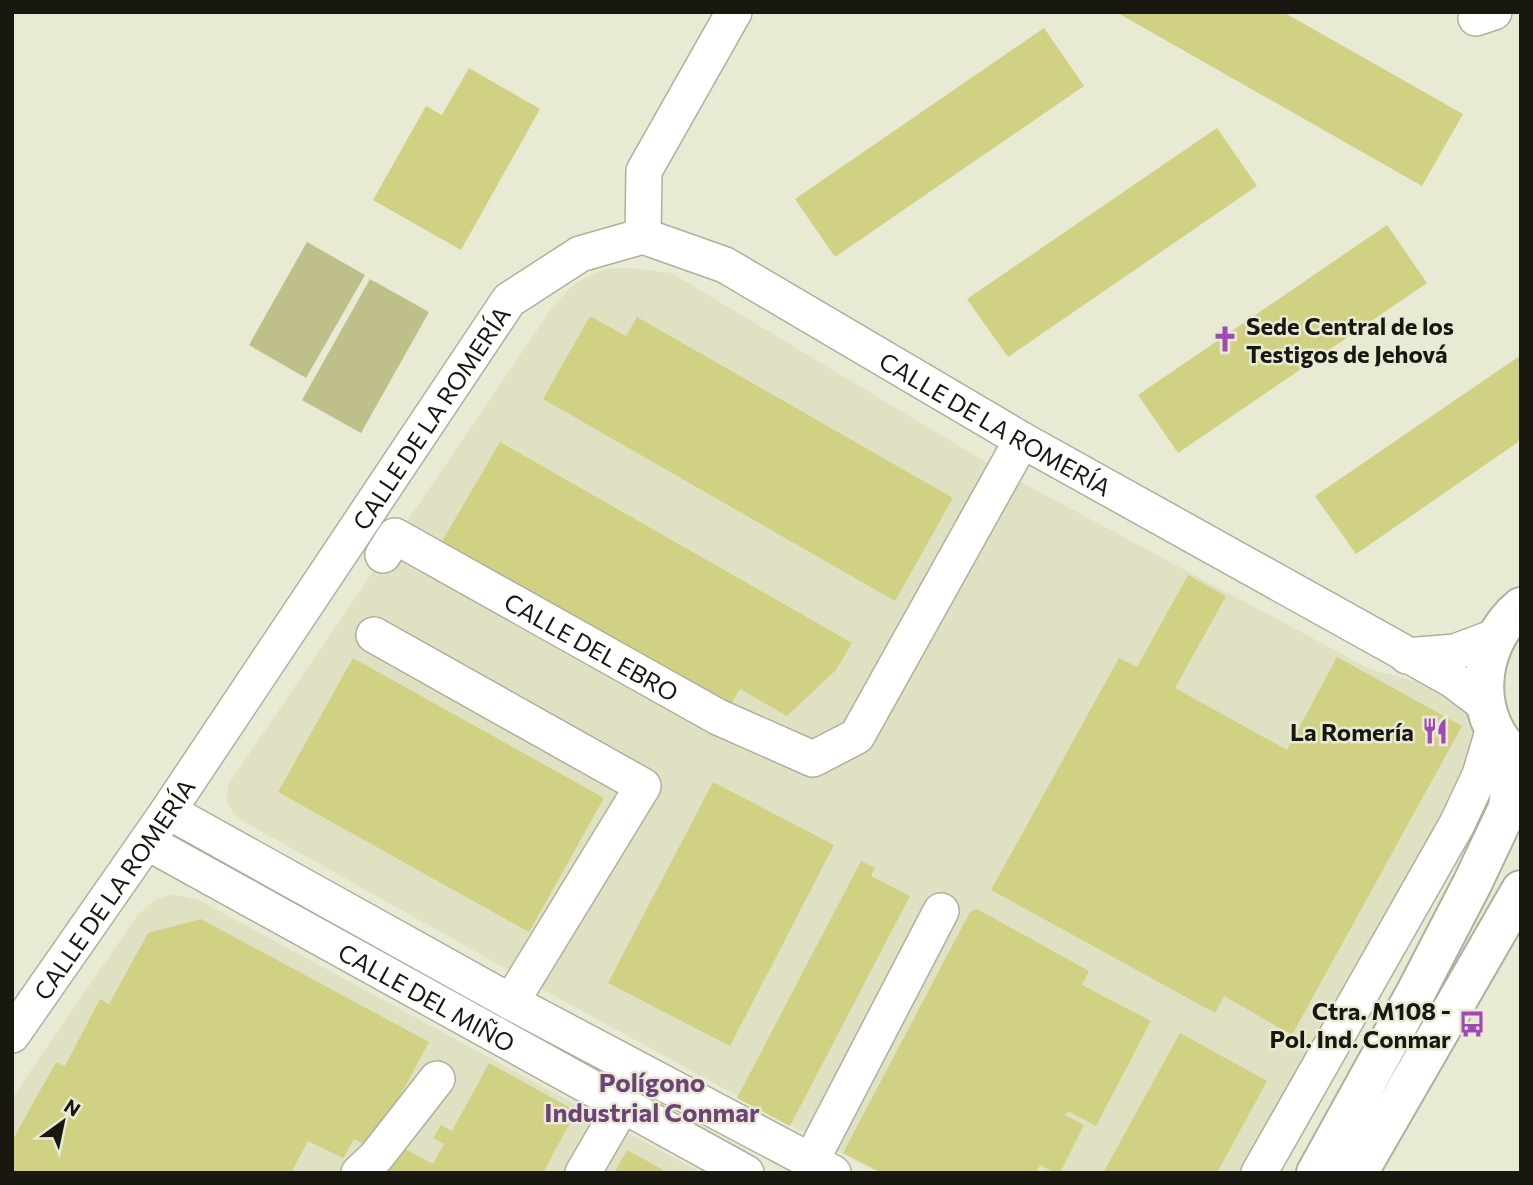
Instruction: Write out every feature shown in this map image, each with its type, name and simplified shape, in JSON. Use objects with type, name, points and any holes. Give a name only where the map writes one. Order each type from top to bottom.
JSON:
[{"type":"main road","points":[[1316,1173],[1415,994],[1508,808],[1504,737],[1483,681],[1495,636],[1510,616],[1521,607]]},
{"type":"main road","points":[[1357,1173],[1521,890]]},
{"type":"street","points":[[643,236],[644,171],[734,12]]},
{"type":"street","name":"CALLE DE LA ROMERÍA","points":[[12,1035],[168,811],[509,300],[580,254],[643,236],[724,265],[1022,440],[1453,680],[1504,737]]},
{"type":"street","name":"CALLE DEL EBRO","points":[[383,555],[394,536],[718,717],[813,760],[857,736],[1022,440]]},
{"type":"street","points":[[374,635],[643,786],[510,1002]]},
{"type":"street","points":[[1407,656],[1454,652],[1495,636]]},
{"type":"street","points":[[1259,1173],[1457,824],[1480,775],[1504,737]]},
{"type":"street","points":[[168,811],[510,1002],[822,1167],[942,911]]},
{"type":"street","name":"CALLE DEL MIÑO","points":[[147,842],[747,1173]]},
{"type":"street","points":[[359,1173],[376,1157],[437,1079]]},
{"type":"street","points":[[583,1173],[623,1104]]},
{"type":"shaded area","points":[[632,268],[672,273],[1004,473],[1370,669],[1415,681],[1440,692],[1461,706],[1474,724],[1481,741],[1274,1173],[878,1173],[533,984],[241,820],[233,812],[226,801],[228,785],[554,305],[575,283],[606,269]]},
{"type":"shaded area","points":[[173,894],[199,900],[702,1173],[12,1173],[12,1098],[137,916],[154,900]]},
{"type":"green space","points":[[307,242],[365,275],[306,378],[249,345]]},
{"type":"green space","points":[[370,279],[429,312],[361,433],[302,400]]},
{"type":"building","points":[[1116,12],[1283,12],[1463,114],[1422,186]]},
{"type":"building","points":[[1044,28],[1084,86],[835,257],[795,199]]},
{"type":"building","points":[[469,68],[540,109],[461,250],[373,200],[426,106],[442,115]]},
{"type":"building","points":[[1217,128],[1257,186],[1008,357],[967,299]]},
{"type":"building","points":[[1387,225],[1427,283],[1178,453],[1138,395]]},
{"type":"building","points":[[590,316],[626,336],[637,317],[953,498],[895,601],[543,399]]},
{"type":"building","points":[[1521,355],[1521,440],[1356,554],[1315,496]]},
{"type":"building","points":[[500,442],[852,643],[836,670],[787,716],[740,689],[728,710],[440,545]]},
{"type":"building","points":[[1188,575],[1226,596],[1175,688],[1287,750],[1337,657],[1462,726],[1292,1035],[1224,996],[1215,1013],[991,890],[1119,658],[1137,667]]},
{"type":"building","points":[[353,658],[604,798],[529,932],[278,792]]},
{"type":"building","points":[[713,782],[834,845],[730,1046],[608,983]]},
{"type":"building","points":[[861,861],[875,868],[871,876],[910,896],[790,1126],[737,1098]]},
{"type":"building","points":[[977,909],[1089,971],[1082,985],[1151,1021],[1096,1126],[1068,1111],[1065,1115],[1084,1125],[1060,1173],[1040,1165],[1036,1173],[882,1173],[843,1153],[970,912]]},
{"type":"building","points":[[201,919],[429,1042],[372,1148],[354,1139],[343,1158],[308,1141],[291,1173],[12,1173],[12,1141],[56,1062],[65,1066],[100,999],[109,1004],[148,933]]},
{"type":"building","points":[[1180,1033],[1267,1081],[1217,1173],[1103,1173]]},
{"type":"building","points":[[489,1063],[576,1111],[543,1173],[374,1173],[398,1145],[433,1164],[444,1144],[433,1138],[441,1125],[452,1131]]},
{"type":"building","points":[[627,1150],[660,1168],[668,1173],[614,1173]]},
{"type":"place","name":"Sede Central de los Testigos de Jehová","points":[[1225,339]]},
{"type":"place","name":"La Romería","points":[[1435,731]]},
{"type":"place","name":"Ctra. M108 - Pol. Ind. Conmar","points":[[1472,1024]]},
{"type":"district","name":"Polígono Industrial Conmar","points":[[652,1096]]}]
